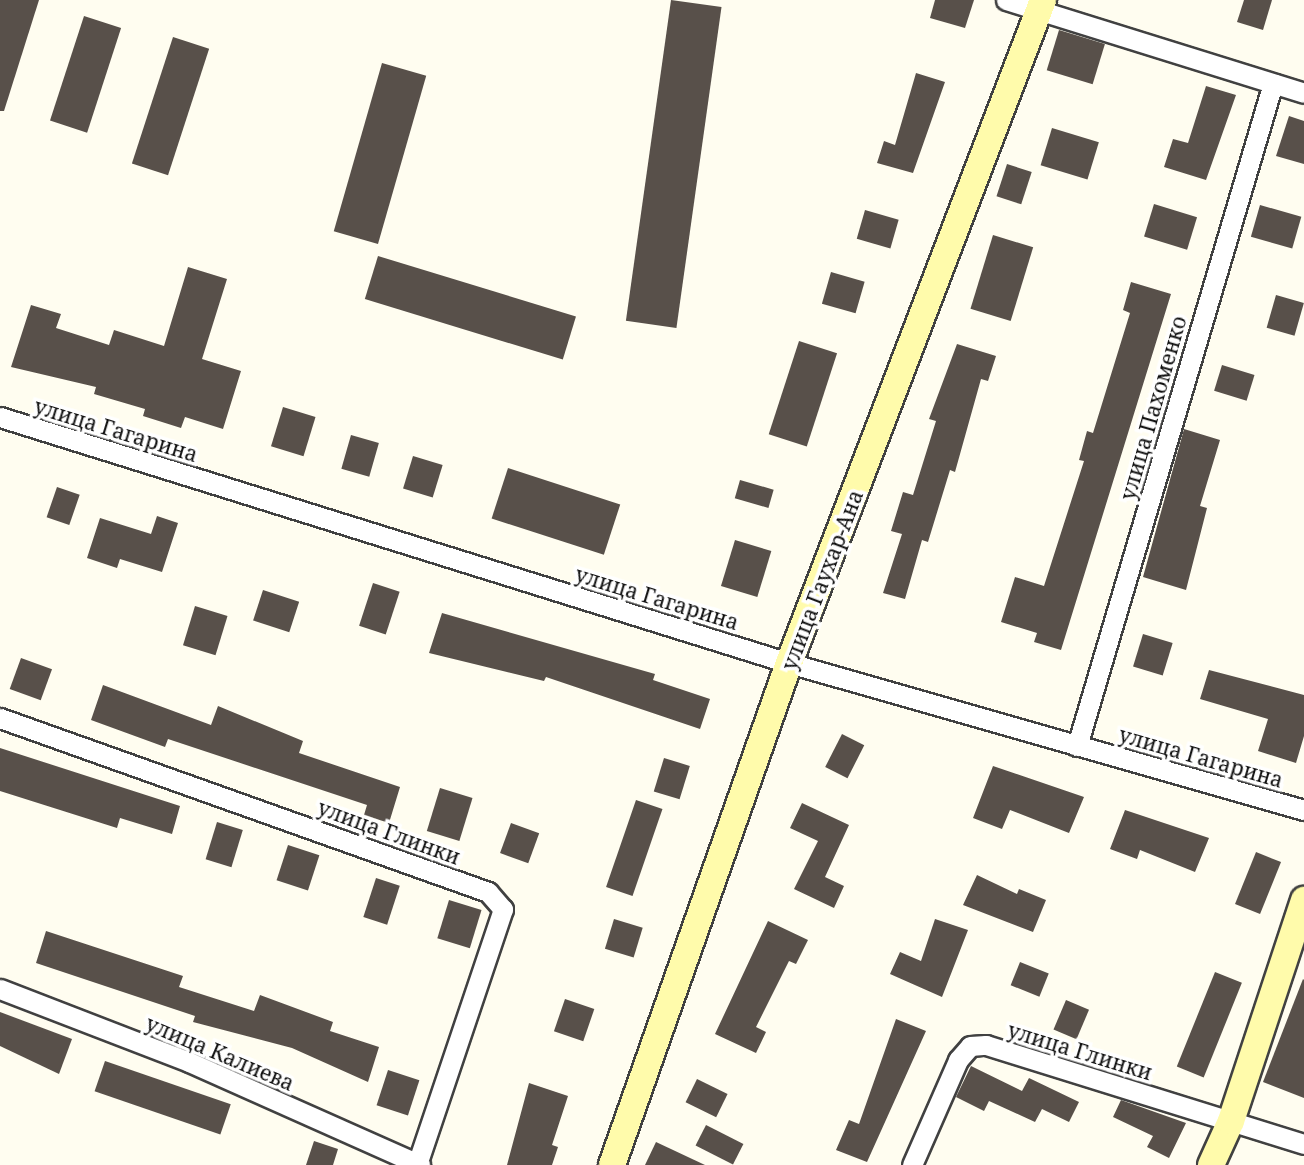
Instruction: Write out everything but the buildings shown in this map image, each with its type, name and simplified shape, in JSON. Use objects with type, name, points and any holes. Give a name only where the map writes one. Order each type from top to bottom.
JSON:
[{"type":"street","points":[[1006,0],[1042,5],[1304,93]]},
{"type":"street","name":"улица Гаухар-Ана","points":[[612,1165],[789,663],[1042,5]]},
{"type":"street","name":"улица Пахоменко","points":[[1077,746],[1273,83]]},
{"type":"street","name":"улица Гагарина","points":[[0,417],[789,663],[1304,810]]},
{"type":"street","name":"улица Глинки","points":[[0,718],[488,892],[503,909],[418,1165]]},
{"type":"street","points":[[1211,1165],[1231,1121],[1304,900]]},
{"type":"street","name":"улица Калиева","points":[[0,989],[189,1062],[418,1165]]},
{"type":"street","name":"улица Глинки","points":[[912,1165],[958,1060],[970,1046],[986,1045],[1304,1144]]}]
